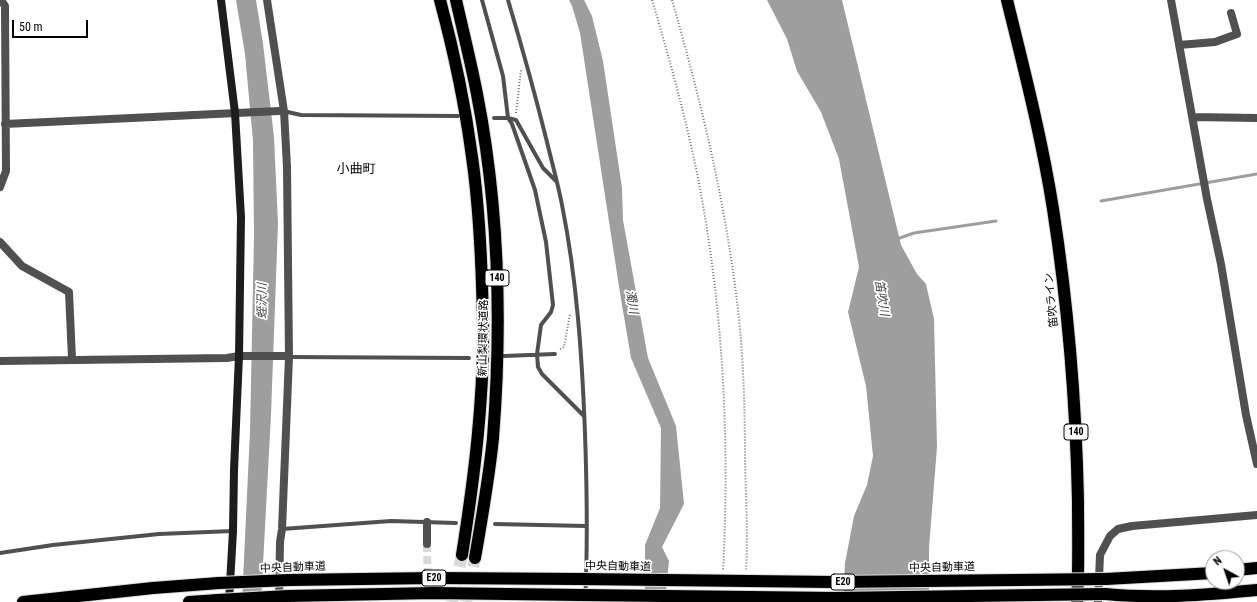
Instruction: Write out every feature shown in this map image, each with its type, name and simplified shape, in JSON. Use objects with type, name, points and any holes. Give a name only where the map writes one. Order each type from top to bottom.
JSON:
[{"type":"highway","name":"新山梨環状道路","points":[[440,0],[451,41],[464,102],[478,210],[481,269],[483,324],[481,383],[471,499],[462,555]]},
{"type":"highway","name":"新山梨環状道路","points":[[456,0],[477,95],[487,155],[497,271],[498,328],[493,431],[485,500],[475,558]]},
{"type":"highway","name":"笛吹ライン","points":[[1008,0],[1040,140],[1061,262],[1075,419],[1077,469],[1077,602]]},
{"type":"highway","points":[[1245,569],[1257,568]]},
{"type":"highway","name":"中央自動車道","points":[[24,602],[153,588],[289,580],[434,578],[833,582],[1106,579],[1205,573]]},
{"type":"highway","name":"E20","points":[[189,602],[433,593],[582,599],[1101,598],[1257,584]]},
{"type":"highway","points":[[1101,598],[1129,596],[1167,597],[1257,590]]},
{"type":"street","points":[[0,187],[6,171],[3,100],[5,6],[1,0]]},
{"type":"street","points":[[221,0],[237,113],[241,217],[242,356],[234,470],[233,531],[224,601]]},
{"type":"street","points":[[267,0],[287,167],[286,357],[282,529],[280,542],[283,599]]},
{"type":"street","points":[[1171,0],[1246,414],[1257,464]]},
{"type":"street","points":[[1179,45],[1215,42],[1237,34],[1231,13]]},
{"type":"street","points":[[5,124],[281,111]]},
{"type":"street","points":[[1193,116],[1257,118]]},
{"type":"street","points":[[0,242],[22,266],[69,292],[72,360]]},
{"type":"street","points":[[0,361],[228,358],[242,356],[286,357]]},
{"type":"street","points":[[1101,598],[1100,556],[1110,536],[1118,529],[1132,526],[1257,515]]},
{"type":"street","points":[[427,522],[427,544]]},
{"type":"lane","points":[[482,0],[503,76],[508,118],[512,124],[535,190],[546,242],[553,305],[541,325],[537,354],[538,367],[542,374],[584,416]]},
{"type":"lane","points":[[508,0],[562,202],[577,298],[582,364],[587,502],[587,569],[582,599]]},
{"type":"lane","points":[[281,111],[302,115],[458,116]]},
{"type":"lane","points":[[494,118],[508,118],[516,120],[543,168],[557,182]]},
{"type":"lane","points":[[504,356],[555,354]]},
{"type":"lane","points":[[286,357],[469,358]]},
{"type":"lane","points":[[282,529],[391,521],[456,523]]},
{"type":"lane","points":[[495,524],[586,526]]},
{"type":"lane","points":[[0,553],[53,545],[159,534],[233,531]]},
{"type":"path","points":[[652,0],[685,118],[697,173],[720,324],[726,422],[725,546],[723,578]]},
{"type":"path","points":[[672,0],[694,79],[713,158],[726,229],[740,329],[745,426],[747,543],[745,572]]},
{"type":"path","points":[[516,120],[519,78],[523,53]]},
{"type":"path","points":[[555,354],[564,347],[572,303],[577,298]]},
{"type":"water","name":"蛭沢川","points":[[236,0],[256,0],[263,44],[274,137],[278,223],[271,415],[261,602],[242,602],[250,431],[254,236],[253,141],[245,54]]},
{"type":"water","name":"濁川","points":[[569,0],[584,0],[592,16],[603,61],[622,188],[623,220],[648,358],[676,426],[684,504],[662,547],[669,561],[665,602],[645,602],[645,545],[660,508],[661,428],[631,358],[580,33]]},
{"type":"water","name":"笛吹川","points":[[767,0],[842,0],[901,245],[917,274],[926,284],[934,319],[937,447],[929,548],[929,602],[843,602],[845,563],[854,516],[867,485],[873,456],[866,386],[848,312],[859,267],[839,159],[821,112],[797,71],[787,39]]},
{"type":"waterway","points":[[1101,201],[1257,174]]},
{"type":"waterway","points":[[897,239],[914,233],[996,221]]},
{"type":"tunnel","points":[[427,544],[428,602]]},
{"type":"tunnel","points":[[452,602],[462,555]]},
{"type":"tunnel","points":[[466,602],[475,558]]},
{"type":"district","name":"小曲町","points":[[356,170]]}]
